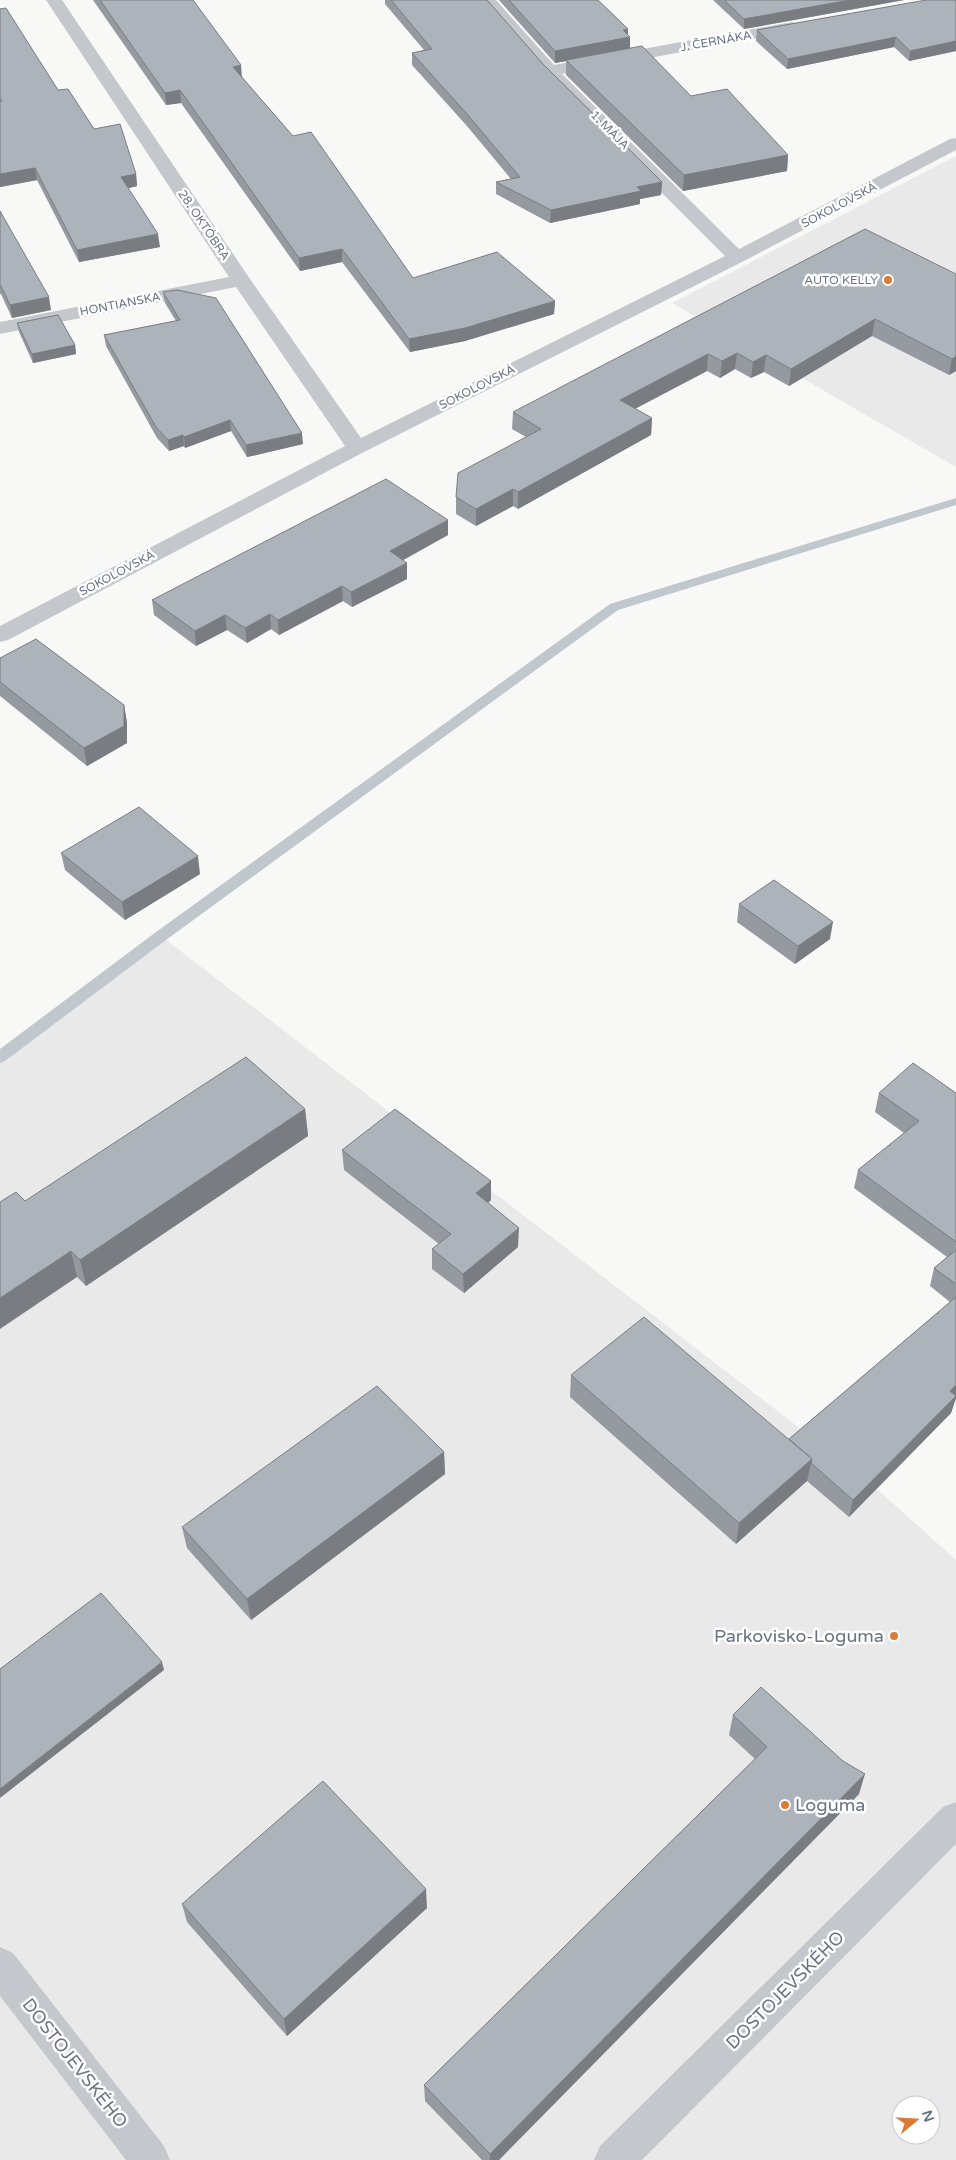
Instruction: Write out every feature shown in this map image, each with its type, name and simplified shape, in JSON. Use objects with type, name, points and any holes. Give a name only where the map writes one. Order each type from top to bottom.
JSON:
[{"type":"street","name":"28. OKTÓBRA","points":[[54,0],[241,280],[357,448]]},
{"type":"street","name":"1. MÁJA","points":[[487,0],[550,70],[737,258]]},
{"type":"street","name":"J. ČERNÁKA","points":[[550,70],[804,25]]},
{"type":"street","name":"SOKOLOVSKÁ","points":[[0,635],[357,448],[737,258],[956,143]]},
{"type":"street","name":"HONTIANSKA","points":[[0,328],[241,280]]},
{"type":"street","name":"DOSTOJEVSKÉHO","points":[[614,2160],[956,1819]]},
{"type":"street","name":"DOSTOJEVSKÉHO","points":[[0,1966],[150,2160]]},
{"type":"shaded area","points":[[956,156],[956,467],[672,303]]},
{"type":"shaded area","points":[[161,936],[867,1480],[956,1560],[956,2160],[0,2160],[0,1057]]},
{"type":"building","points":[[100,0],[193,0],[241,65],[233,67],[293,136],[311,132],[413,278],[497,252],[555,301],[465,328],[409,339],[342,249],[299,258],[180,90],[165,93]]},
{"type":"building","points":[[391,0],[487,0],[543,64],[662,182],[637,187],[641,191],[551,210],[496,182],[520,177],[412,53],[432,49]]},
{"type":"building","points":[[509,0],[598,0],[628,29],[623,30],[630,37],[555,51]]},
{"type":"building","points":[[724,0],[850,0],[744,19]]},
{"type":"building","points":[[926,0],[956,0],[956,41],[910,51],[896,37],[788,59],[757,30]]},
{"type":"building","points":[[6,8],[58,90],[68,89],[94,129],[120,124],[136,174],[121,177],[158,234],[77,250],[35,168],[0,174],[0,101],[2,101],[0,98],[0,9]]},
{"type":"building","points":[[642,46],[691,96],[727,89],[788,155],[684,175],[566,60]]},
{"type":"building","points":[[0,211],[49,297],[10,305],[0,284]]},
{"type":"building","points":[[865,229],[956,274],[956,356],[952,359],[875,319],[791,369],[766,355],[753,362],[737,353],[722,361],[708,354],[620,400],[652,418],[518,492],[513,489],[476,509],[456,497],[458,473],[541,429],[513,412]]},
{"type":"building","points":[[177,290],[216,298],[302,433],[246,445],[230,420],[184,437],[183,435],[168,440],[156,427],[104,335],[180,320],[163,292]]},
{"type":"building","points":[[58,315],[75,345],[32,354],[17,323]]},
{"type":"building","points":[[386,479],[448,520],[390,551],[407,563],[351,592],[342,586],[278,620],[270,614],[245,628],[225,615],[195,631],[152,600]]},
{"type":"building","points":[[36,639],[124,705],[124,726],[84,748],[0,682],[0,658]]},
{"type":"building","points":[[139,807],[198,856],[122,902],[61,853]]},
{"type":"building","points":[[774,880],[833,922],[798,946],[739,904]]},
{"type":"building","points":[[246,1057],[305,1109],[80,1260],[71,1251],[0,1298],[0,1202],[16,1192],[25,1201]]},
{"type":"building","points":[[913,1063],[956,1093],[956,1242],[858,1170],[919,1121],[879,1093]]},
{"type":"building","points":[[395,1109],[491,1181],[476,1193],[519,1228],[463,1274],[432,1249],[451,1234],[342,1150]]},
{"type":"building","points":[[956,1250],[956,1284],[934,1268]]},
{"type":"building","points":[[956,1297],[956,1385],[950,1391],[956,1396],[853,1500],[811,1463],[812,1459],[789,1439]]},
{"type":"building","points":[[644,1317],[812,1459],[739,1523],[571,1375]]},
{"type":"building","points":[[377,1386],[444,1452],[247,1599],[182,1527]]},
{"type":"building","points":[[101,1593],[162,1662],[0,1789],[0,1669]]},
{"type":"building","points":[[761,1687],[843,1761],[865,1774],[490,2154],[424,2085],[767,1747],[733,1715]]},
{"type":"building","points":[[323,1781],[426,1889],[284,2019],[182,1904]]},
{"type":"waterway","points":[[0,1057],[161,936],[614,607],[956,501]]},
{"type":"place","name":"AUTO KELLY","points":[[888,280]]},
{"type":"place","name":"Parkovisko-Loguma","points":[[894,1636]]},
{"type":"place","name":"Loguma","points":[[785,1805]]}]
